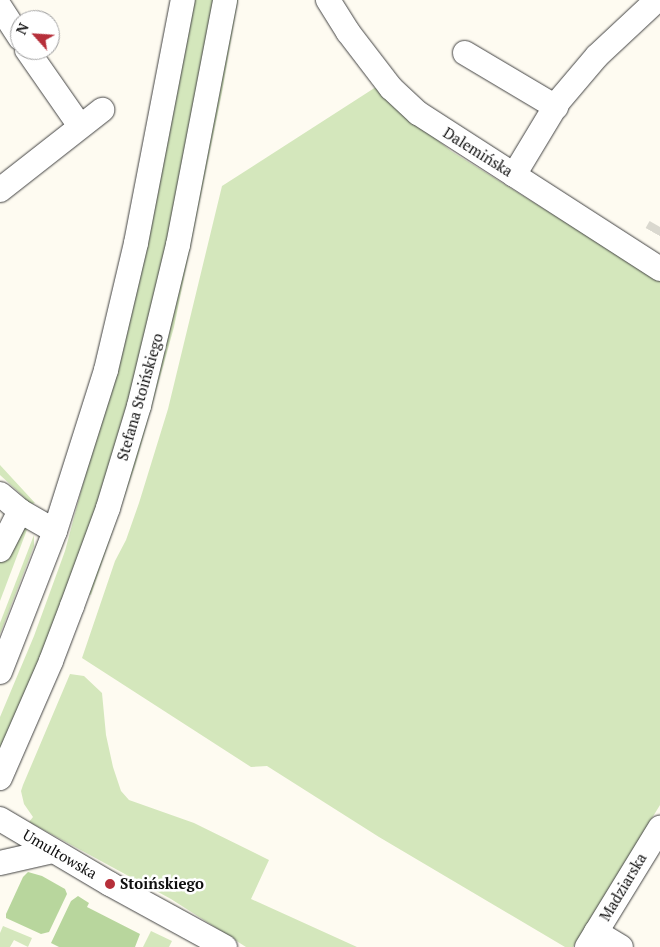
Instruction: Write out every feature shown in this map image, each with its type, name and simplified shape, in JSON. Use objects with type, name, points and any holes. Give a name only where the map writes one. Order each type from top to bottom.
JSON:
[{"type":"street","points":[[0,672],[55,531],[87,436],[120,315],[148,184],[183,0]]},
{"type":"street","name":"Stefana Stoińskiego","points":[[0,778],[51,661],[72,606],[108,508],[139,406],[176,254],[225,0]]},
{"type":"street","name":"Dalemińska","points":[[328,0],[348,32],[400,96],[434,124],[660,269]]},
{"type":"street","points":[[514,175],[556,107],[597,56],[657,0]]},
{"type":"street","points":[[0,7],[10,22]]},
{"type":"street","points":[[465,53],[556,107]]},
{"type":"street","points":[[34,60],[80,126]]},
{"type":"street","points":[[0,190],[102,110]]},
{"type":"street","points":[[0,494],[20,511],[55,531]]},
{"type":"street","points":[[0,550],[20,511]]},
{"type":"street","name":"Umultowska","points":[[0,819],[52,851],[225,947]]},
{"type":"street","name":"Madziarska","points":[[592,939],[660,828]]},
{"type":"street","points":[[0,863],[52,851]]},
{"type":"street","points":[[592,939],[621,947]]},
{"type":"green space","points":[[192,0],[216,0],[159,292],[91,529],[0,756],[0,717],[34,636],[65,551],[92,450]]},
{"type":"green space","points":[[234,0],[238,0],[222,92],[174,327],[136,463],[91,595],[87,593]]},
{"type":"green space","points":[[376,87],[399,109],[451,151],[660,281],[660,805],[573,947],[565,947],[379,837],[267,766],[251,767],[82,658],[115,561],[126,540],[139,503],[168,409],[222,186]]},
{"type":"green space","points":[[0,465],[35,503],[22,501],[25,498],[0,475]]},
{"type":"green space","points":[[17,525],[28,527],[0,601],[0,561]]},
{"type":"green space","points":[[34,535],[34,546],[0,634],[0,623]]},
{"type":"green space","points":[[70,674],[84,676],[102,693],[106,735],[113,767],[121,791],[129,800],[194,823],[269,860],[251,899],[357,947],[246,947],[171,899],[29,822],[33,817],[24,804],[21,791]]},
{"type":"green space","points":[[28,872],[42,876],[65,889],[67,894],[49,932],[41,934],[6,918],[6,914],[23,877]]},
{"type":"green space","points":[[78,896],[89,903],[87,907],[140,934],[135,947],[59,947],[51,943],[71,901]]},
{"type":"green space","points":[[3,926],[32,938],[28,947],[14,940],[10,947],[0,947],[0,933]]},
{"type":"green space","points":[[151,931],[172,941],[169,947],[143,947]]},
{"type":"tunnel","points":[[656,234],[660,227]]},
{"type":"place","name":"Stoińskiego","points":[[110,884]]}]
